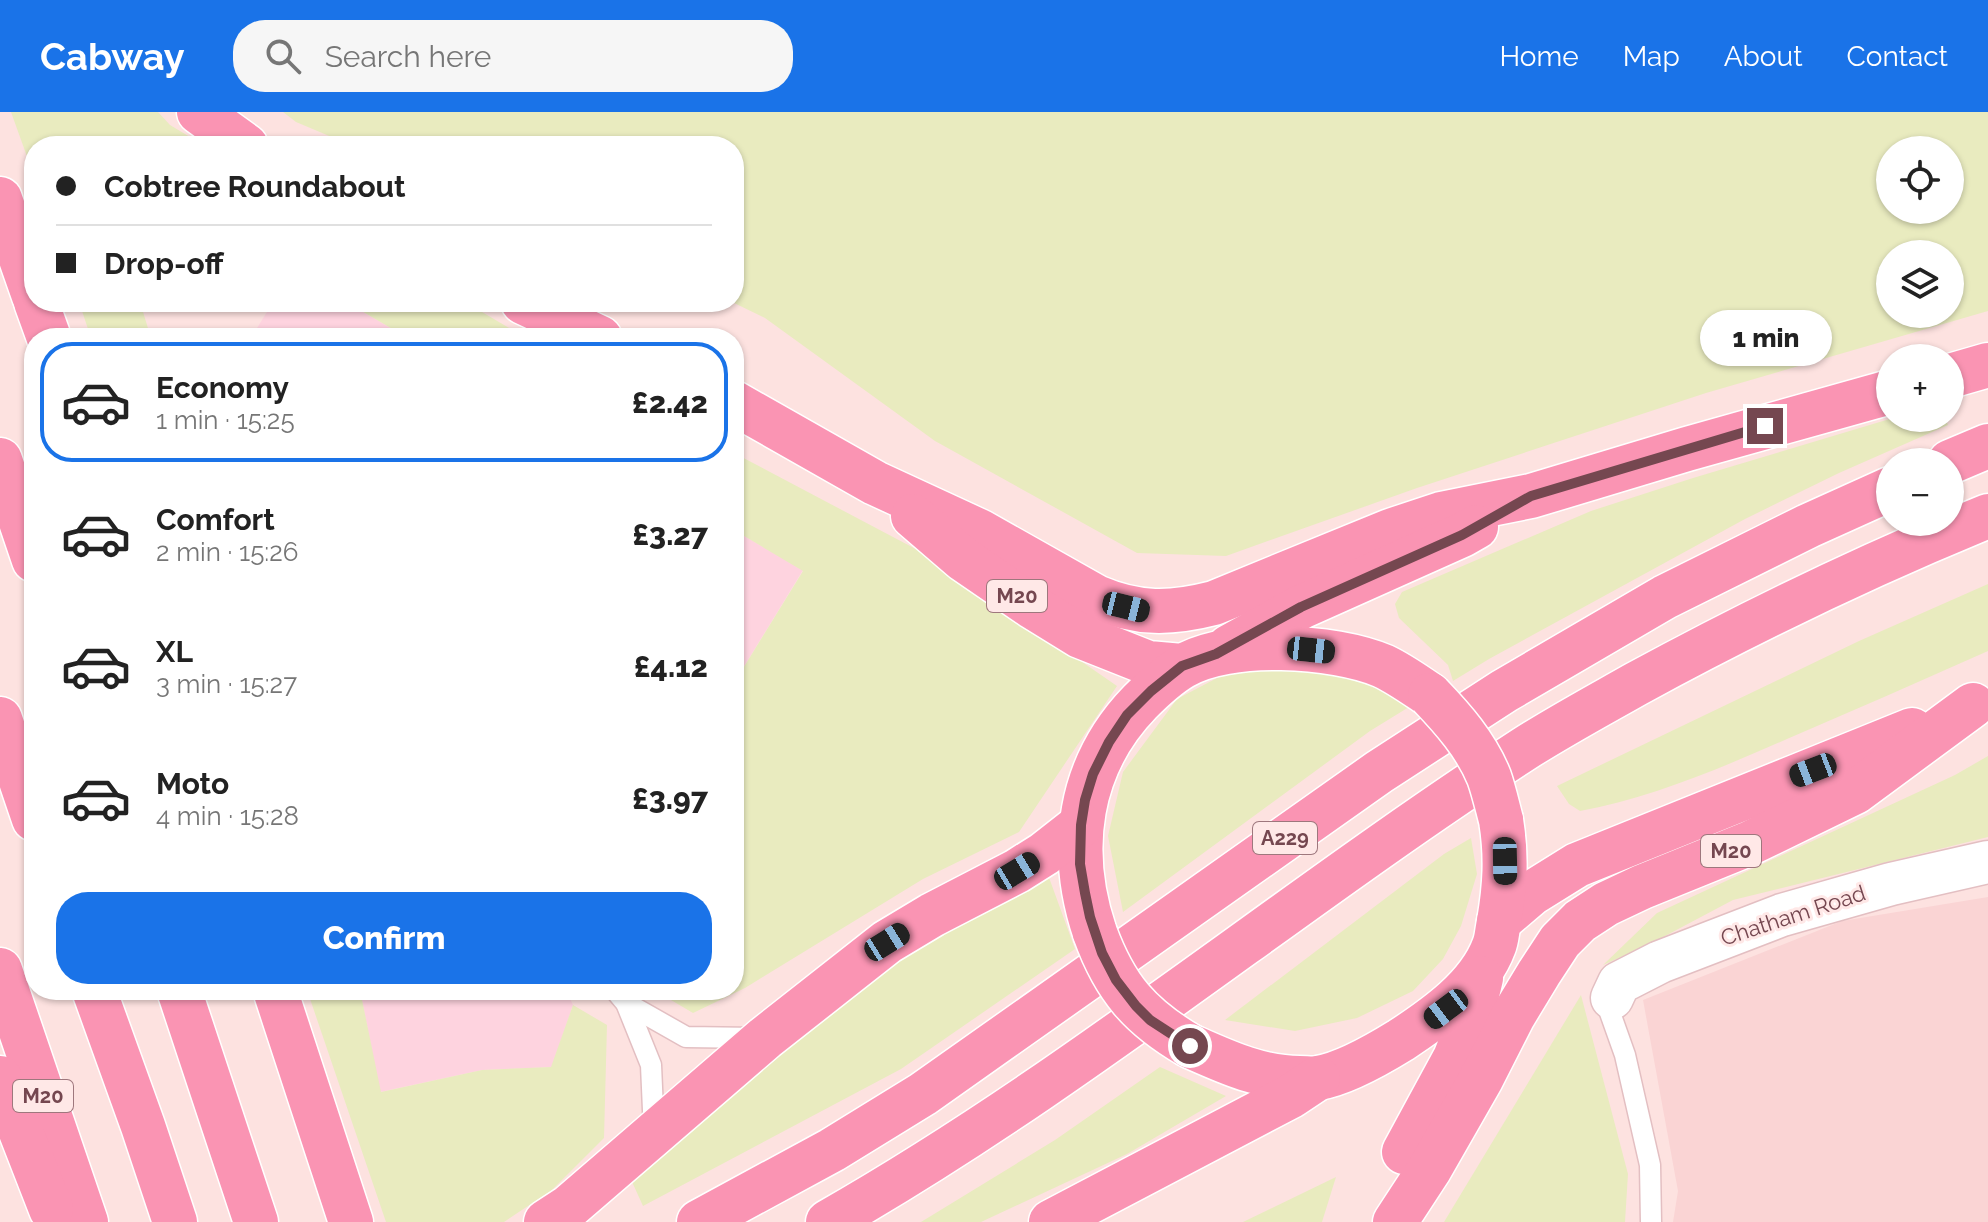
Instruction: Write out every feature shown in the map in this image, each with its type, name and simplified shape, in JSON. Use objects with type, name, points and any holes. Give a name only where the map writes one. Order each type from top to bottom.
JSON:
[{"type":"highway","points":[[199,112],[232,136]]},
{"type":"highway","points":[[0,199],[24,268]]},
{"type":"highway","points":[[544,312],[579,328]]},
{"type":"highway","points":[[1964,372],[1988,365]]},
{"type":"highway","points":[[1318,1078],[1263,1074],[1230,1064],[1190,1046],[1159,1027],[1136,1006],[1116,980],[1102,953],[1090,917],[1080,864],[1081,825],[1089,787],[1109,742],[1127,715],[1143,699],[1199,660],[1301,607],[1462,535],[1531,496],[1876,396]]},
{"type":"highway","name":"M20","points":[[744,409],[875,483],[979,531],[1096,597],[1143,611],[1187,610],[1214,603],[1390,531],[1441,514],[1531,496]]},
{"type":"highway","points":[[1964,456],[1988,446]]},
{"type":"highway","points":[[0,460],[24,531]]},
{"type":"highway","name":"M20","points":[[875,483],[963,559],[1080,636],[1148,663],[1199,660]]},
{"type":"highway","name":"A229","points":[[699,1222],[832,1150],[923,1094],[1379,772],[1504,691],[1665,597],[1876,495]]},
{"type":"highway","name":"A229","points":[[828,1222],[888,1188],[1041,1089],[1420,818],[1527,747],[1697,651],[1880,563],[1988,516]]},
{"type":"highway","points":[[1051,1222],[1278,1104],[1318,1078],[1368,1058],[1425,1025],[1466,989],[1495,945],[1506,877],[1501,820],[1488,776],[1477,755],[1462,730],[1430,695],[1384,667],[1330,652],[1291,648],[1199,660]]},
{"type":"highway","points":[[1499,921],[1532,893],[1577,865],[1980,701]]},
{"type":"highway","name":"M20","points":[[1395,1222],[1429,1170],[1539,973],[1560,941],[1580,921],[1618,899],[1748,844],[1855,792],[1980,701]]},
{"type":"highway","points":[[0,719],[24,790]]},
{"type":"highway","points":[[546,1222],[569,1207],[765,1038],[887,942],[1030,863],[1081,825]]},
{"type":"highway","points":[[1369,1222],[1455,1058],[1472,1015],[1484,964]]},
{"type":"highway","name":"M20","points":[[0,970],[86,1222]]},
{"type":"highway","points":[[98,1000],[175,1222]]},
{"type":"highway","points":[[182,1000],[256,1222]]},
{"type":"highway","points":[[278,1000],[351,1222]]},
{"type":"highway","name":"M20","points":[[0,1078],[56,1222]]},
{"type":"street","name":"Chatham Road","points":[[1612,998],[1619,983],[1660,962],[1782,915],[1891,884],[1988,862]]},
{"type":"lane","points":[[1612,998],[1609,1010],[1625,1055],[1650,1165],[1651,1222]]},
{"type":"lane","points":[[622,1000],[651,1065],[654,1135]]},
{"type":"lane","points":[[626,1000],[686,1037],[765,1038]]},
{"type":"shaded area","points":[[267,312],[363,312],[391,328],[257,328]]},
{"type":"shaded area","points":[[744,536],[803,570],[744,667]]},
{"type":"shaded area","points":[[1988,897],[1988,1222],[1673,1222],[1678,1191],[1643,1000],[1842,921]]},
{"type":"shaded area","points":[[362,1000],[571,1000],[573,1005],[552,1067],[482,1070],[380,1092]]},
{"type":"green space","points":[[11,112],[158,112],[170,125],[188,136],[24,136],[24,148]]},
{"type":"green space","points":[[283,112],[1988,112],[1988,311],[1964,318],[1964,240],[1876,240],[1876,328],[1930,328],[1706,393],[1417,488],[1226,556],[1137,553],[935,441],[765,318],[744,308],[744,136],[329,136],[296,122]]},
{"type":"green space","points":[[82,312],[143,312],[148,328],[88,328]]},
{"type":"green space","points":[[363,312],[482,312],[509,328],[391,328]]},
{"type":"green space","points":[[1876,423],[1876,432],[1932,432],[1896,448],[1876,448],[1876,457],[1745,519],[1453,681],[1448,665],[1399,618],[1395,604],[1402,592],[1591,511]]},
{"type":"green space","points":[[744,458],[929,556],[1117,686],[1019,832],[923,879],[744,988],[744,667],[803,571],[744,536]]},
{"type":"green space","points":[[1988,584],[1988,651],[1737,761],[1659,790],[1580,811],[1569,804],[1557,786],[1859,641]]},
{"type":"green space","points":[[1313,664],[1380,684],[1409,707],[1370,731],[1123,912],[1108,836],[1123,772],[1177,699],[1238,667]]},
{"type":"green space","points":[[1988,756],[1988,837],[1733,900],[1603,965],[1657,913],[1955,775]]},
{"type":"green space","points":[[1471,838],[1477,874],[1461,926],[1443,959],[1413,991],[1357,1018],[1295,1031],[1225,1020],[1444,854]]},
{"type":"green space","points":[[1047,872],[1075,949],[901,1069],[643,1206],[628,1173],[694,1129],[894,959]]},
{"type":"green space","points":[[1581,995],[1628,1174],[1625,1222],[1444,1222]]},
{"type":"green space","points":[[310,1000],[362,1000],[381,1092],[482,1070],[551,1067],[573,1005],[607,1025],[604,1138],[552,1190],[504,1222],[386,1222]]},
{"type":"green space","points":[[671,1000],[720,1000],[693,1013]]},
{"type":"green space","points":[[1160,1067],[1226,1096],[1127,1154],[981,1222],[921,1222],[1055,1140]]},
{"type":"green space","points":[[1336,1177],[1322,1222],[1243,1222]]},
{"type":"route","points":[[1190,1046],[1150,1020],[1116,980],[1102,953],[1085,893],[1080,864],[1085,800],[1093,774],[1127,715],[1182,666],[1216,654],[1301,607],[1462,535],[1531,496],[1765,426]]}]
